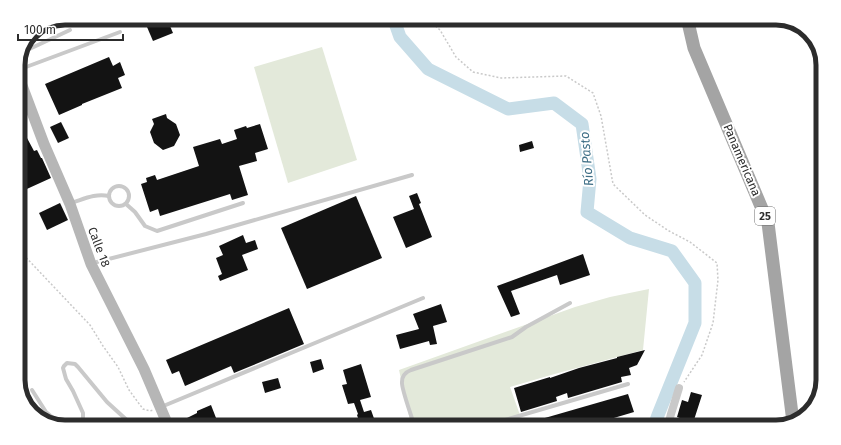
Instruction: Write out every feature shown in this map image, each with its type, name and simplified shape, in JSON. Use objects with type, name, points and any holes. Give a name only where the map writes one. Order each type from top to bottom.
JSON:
[{"type":"main road","name":"Panamericana","points":[[689,25],[694,48],[768,224],[791,417]]},
{"type":"main road","name":"Calle 18","points":[[25,94],[44,144],[70,204],[91,264],[144,369],[166,420]]},
{"type":"street","points":[[670,420],[679,388]]},
{"type":"lane","points":[[28,50],[70,30]]},
{"type":"lane","points":[[25,67],[120,32]]},
{"type":"lane","points":[[91,264],[206,234],[412,175]]},
{"type":"lane","points":[[120,186],[127,190],[129,197],[126,204],[118,206],[112,203],[109,196],[112,189],[120,186]]},
{"type":"lane","points":[[70,204],[96,195],[101,194],[109,196]]},
{"type":"lane","points":[[126,204],[135,212],[144,226],[157,231],[243,203]]},
{"type":"lane","points":[[160,407],[423,298]]},
{"type":"lane","points":[[411,420],[401,383],[407,372],[512,337],[526,327],[570,303]]},
{"type":"lane","points":[[82,420],[83,413],[66,379],[63,368],[67,363],[75,364],[107,402],[127,420]]},
{"type":"lane","points":[[505,420],[628,384]]},
{"type":"lane","points":[[32,390],[46,412],[54,418]]},
{"type":"path","points":[[434,25],[440,30],[456,57],[473,72],[501,78],[566,76],[593,93],[601,116],[613,184],[645,216],[669,232],[690,242],[717,262],[718,280],[713,323],[702,355],[679,388]]},
{"type":"path","points":[[25,256],[90,325],[118,367],[129,390],[143,409],[150,411],[160,407]]},
{"type":"green space","points":[[322,47],[357,160],[288,183],[254,67]]},
{"type":"green space","points":[[649,289],[643,350],[510,387],[520,415],[500,420],[410,420],[399,370],[575,307],[610,297]]},
{"type":"building","points":[[152,25],[170,25],[173,33],[153,41],[147,27]]},
{"type":"building","points":[[109,57],[113,66],[120,62],[125,75],[118,78],[122,88],[59,115],[45,84]]},
{"type":"building","points":[[166,114],[167,118],[176,124],[180,135],[174,146],[163,150],[154,143],[150,132],[154,124],[152,119]]},
{"type":"building","points":[[61,122],[69,138],[58,143],[50,127]]},
{"type":"building","points":[[260,124],[268,149],[255,153],[257,161],[239,166],[248,195],[232,200],[230,194],[160,216],[158,209],[150,212],[141,184],[147,182],[146,178],[155,175],[157,180],[199,166],[193,147],[220,139],[222,144],[237,139],[234,130]]},
{"type":"building","points":[[27,138],[34,151],[37,150],[51,178],[25,190],[25,139]]},
{"type":"building","points":[[532,141],[534,148],[520,152],[519,145]]},
{"type":"building","points":[[417,193],[421,203],[419,204],[432,237],[406,248],[393,217],[414,209],[409,196]]},
{"type":"building","points":[[356,196],[382,258],[307,289],[281,228]]},
{"type":"building","points":[[60,203],[68,220],[47,230],[39,213]]},
{"type":"building","points":[[243,235],[246,243],[255,240],[258,249],[242,255],[248,270],[220,281],[218,276],[222,274],[216,258],[223,255],[219,246]]},
{"type":"building","points":[[583,254],[590,275],[560,285],[557,275],[511,291],[520,314],[511,317],[497,286]]},
{"type":"building","points":[[441,304],[447,322],[433,326],[437,344],[430,345],[429,341],[400,349],[396,335],[419,329],[413,314]]},
{"type":"building","points":[[289,308],[304,344],[234,373],[231,366],[185,386],[179,371],[172,374],[166,360]]},
{"type":"building","points":[[645,350],[637,365],[629,368],[631,375],[621,377],[622,382],[568,398],[567,393],[556,397],[557,401],[521,412],[514,388]]},
{"type":"building","points":[[321,359],[324,369],[313,373],[310,362]]},
{"type":"building","points":[[361,364],[371,397],[360,400],[364,412],[371,410],[375,420],[359,420],[354,403],[348,404],[342,385],[347,384],[343,370]]},
{"type":"building","points":[[278,378],[281,388],[265,393],[262,382]]},
{"type":"building","points":[[691,392],[702,395],[694,420],[685,420],[677,417],[682,400],[688,402]]},
{"type":"building","points":[[628,394],[634,412],[607,420],[538,420]]},
{"type":"building","points":[[211,405],[217,420],[183,420],[197,413],[197,411]]},
{"type":"waterway","name":"Río Pasto","points":[[396,25],[400,37],[428,69],[508,109],[554,103],[582,124],[590,179],[587,212],[630,238],[672,251],[695,283],[695,323],[656,420]]}]
